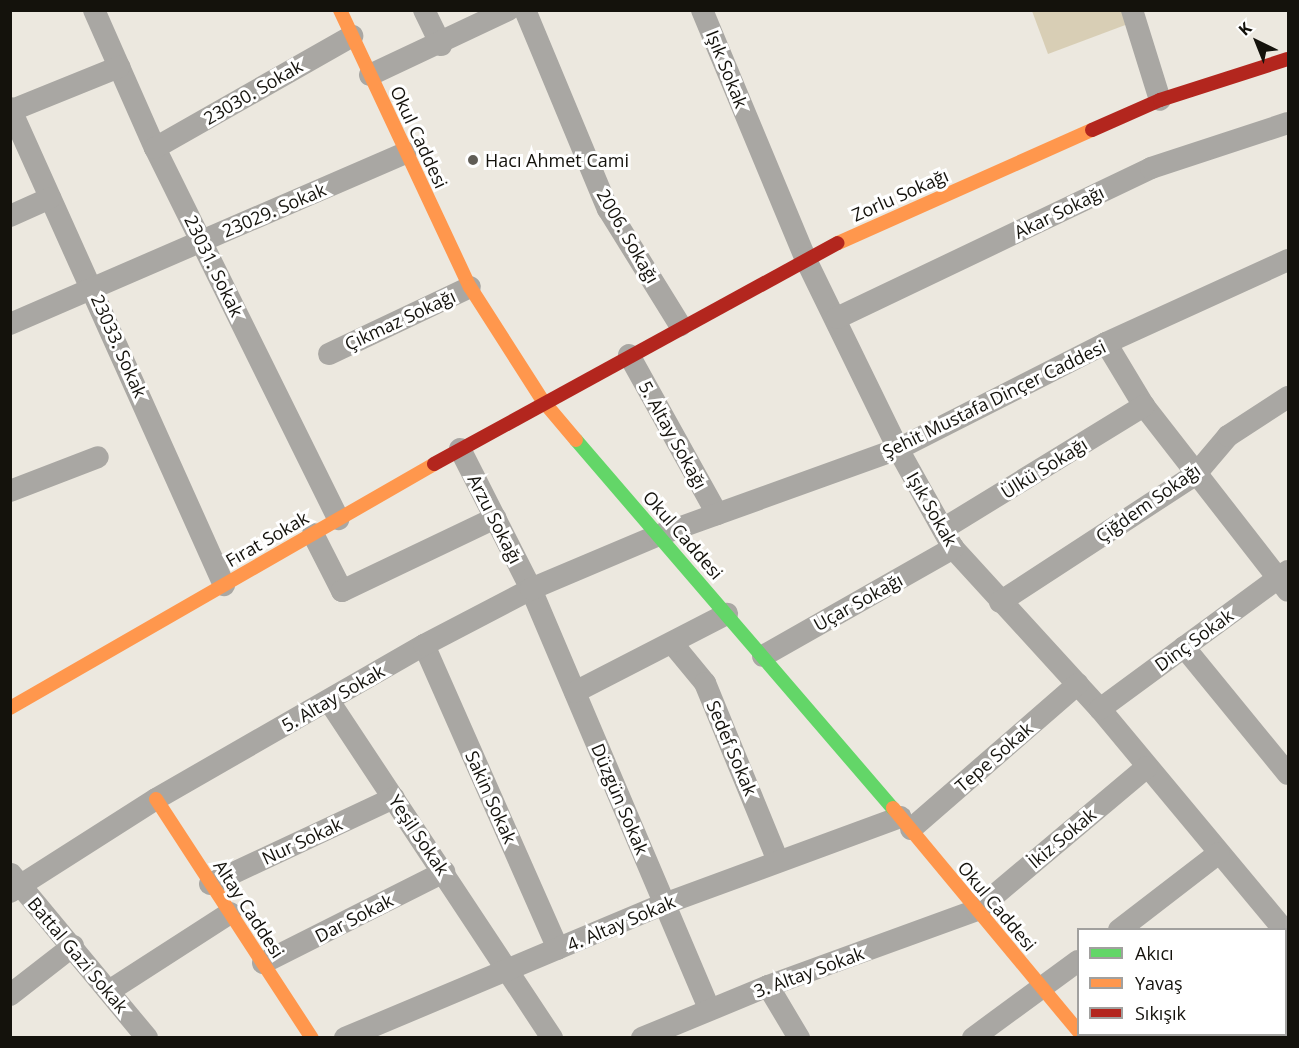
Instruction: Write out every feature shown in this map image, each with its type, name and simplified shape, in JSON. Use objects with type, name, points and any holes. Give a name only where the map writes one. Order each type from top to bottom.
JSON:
[{"type":"main road","name":"Okul Caddesi","points":[[340,10],[470,287],[543,401],[906,823],[1077,1030]]},
{"type":"main road","name":"Zorlu Sokağı","points":[[543,401],[805,258],[1160,100],[1288,58]]},
{"type":"main road","name":"Fırat Sokak","points":[[10,708],[543,401]]},
{"type":"main road","name":"Altay Caddesi","points":[[156,800],[312,1038]]},
{"type":"street","points":[[424,10],[441,45]]},
{"type":"street","points":[[370,75],[441,45],[508,10]]},
{"type":"street","name":"2006. Sokağı","points":[[525,10],[608,208],[680,325]]},
{"type":"street","name":"Işık Sokak","points":[[702,10],[805,258],[837,318],[898,449],[948,539],[1000,602],[1101,709],[1283,928]]},
{"type":"street","points":[[1132,10],[1160,100]]},
{"type":"street","name":"23031. Sokak","points":[[97,11],[155,148],[338,519]]},
{"type":"street","name":"23030. Sokak","points":[[155,148],[351,36]]},
{"type":"street","points":[[11,110],[119,67]]},
{"type":"street","name":"23033. Sokak","points":[[11,110],[50,198],[94,288],[224,585]]},
{"type":"street","name":"Akar Sokağı","points":[[837,318],[1151,168],[1288,123]]},
{"type":"street","name":"23029. Sokak","points":[[10,324],[406,153]]},
{"type":"street","points":[[10,216],[50,198]]},
{"type":"street","name":"Şehit Mustafa Dinçer Caddesi","points":[[659,535],[898,449],[1106,343],[1288,260]]},
{"type":"street","name":"Çıkmaz Sokağı","points":[[330,354],[470,287]]},
{"type":"street","points":[[1106,343],[1144,406],[1195,475],[1285,580]]},
{"type":"street","name":"5. Altay Sokağı","points":[[629,355],[717,514]]},
{"type":"street","name":"Çiğdem Sokağı","points":[[1000,602],[1195,475],[1228,436],[1288,397]]},
{"type":"street","name":"Ülkü Sokağı","points":[[948,539],[1144,406]]},
{"type":"street","name":"Arzu Sokağı","points":[[460,449],[531,589]]},
{"type":"street","points":[[10,491],[98,457]]},
{"type":"street","points":[[313,534],[342,591],[495,518]]},
{"type":"street","name":"5. Altay Sokak","points":[[13,883],[424,645],[531,589],[659,535]]},
{"type":"street","name":"Uçar Sokağı","points":[[763,656],[948,539]]},
{"type":"street","name":"Dinç Sokak","points":[[1101,709],[1184,647],[1285,580]]},
{"type":"street","name":"Düzgün Sokak","points":[[531,589],[709,1009]]},
{"type":"street","points":[[575,692],[727,614]]},
{"type":"street","name":"Sedef Sokak","points":[[672,643],[705,683],[778,861]]},
{"type":"street","name":"Sakin Sokak","points":[[424,645],[558,949]]},
{"type":"street","points":[[1184,647],[1288,774]]},
{"type":"street","name":"Tepe Sokak","points":[[906,823],[1078,684]]},
{"type":"street","name":"Yeşil Sokak","points":[[329,701],[552,1038]]},
{"type":"street","name":"İkiz Sokak","points":[[977,910],[1147,767]]},
{"type":"street","name":"Nur Sokak","points":[[210,884],[394,798]]},
{"type":"street","name":"4. Altay Sokak","points":[[345,1038],[664,904],[778,861],[906,823]]},
{"type":"street","points":[[1122,928],[1219,853]]},
{"type":"street","name":"Dar Sokak","points":[[263,963],[444,872]]},
{"type":"street","name":"Battal Gazi Sokak","points":[[13,883],[74,946],[147,1038]]},
{"type":"street","name":"3. Altay Sokak","points":[[642,1038],[768,986],[977,910]]},
{"type":"street","points":[[109,991],[230,913]]},
{"type":"street","points":[[10,995],[74,946]]},
{"type":"street","points":[[973,1038],[1077,962]]},
{"type":"street","points":[[768,986],[799,1038]]},
{"type":"shaded area","points":[[1032,11],[1123,11],[1128,24],[1048,54]]},
{"type":"traffic: fast","points":[[576,440],[893,808]]},
{"type":"traffic: slow","points":[[340,10],[470,287],[543,401],[576,440]]},
{"type":"traffic: slow","points":[[838,243],[1092,130]]},
{"type":"traffic: slow","points":[[10,708],[434,464]]},
{"type":"traffic: slow","points":[[156,799],[312,1038]]},
{"type":"traffic: slow","points":[[893,808],[1077,1030]]},
{"type":"traffic: jam","points":[[1092,130],[1160,100],[1288,59]]},
{"type":"traffic: jam","points":[[434,464],[838,243]]},
{"type":"place","name":"Hacı Ahmet Cami","points":[[473,160]]}]
